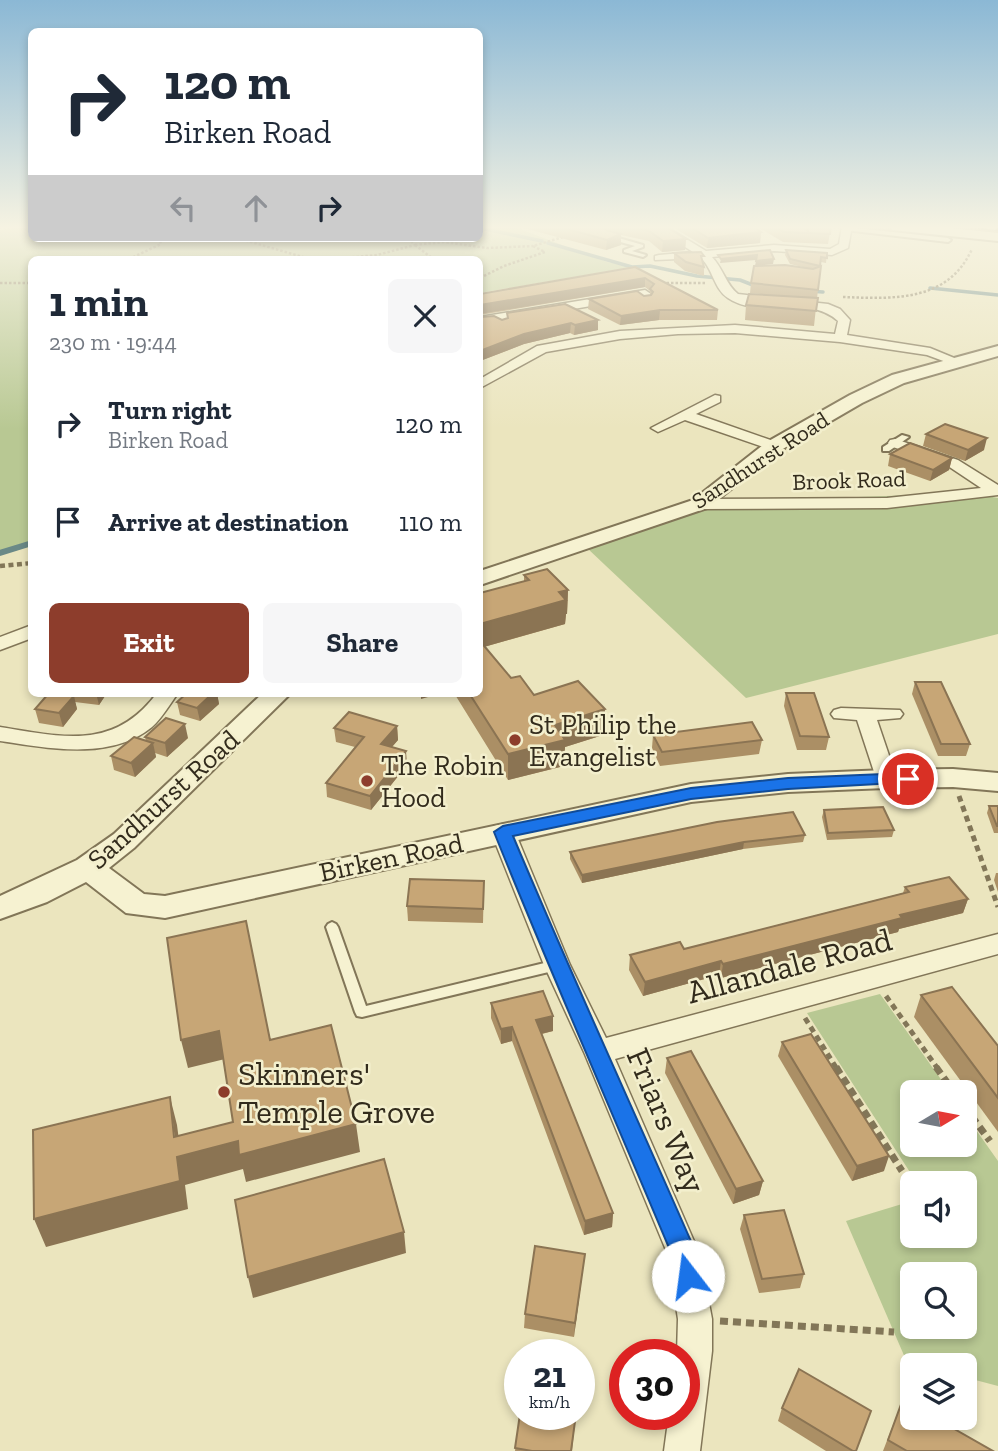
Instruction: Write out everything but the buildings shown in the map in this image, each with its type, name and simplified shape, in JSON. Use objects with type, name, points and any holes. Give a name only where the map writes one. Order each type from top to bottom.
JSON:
[{"type":"street","points":[[483,321],[498,323],[641,294]]},
{"type":"street","points":[[728,294],[739,299],[814,305],[835,310],[844,320],[840,338]]},
{"type":"street","points":[[566,307],[587,316]]},
{"type":"street","points":[[608,325],[621,335]]},
{"type":"street","points":[[483,382],[542,349],[621,335],[735,329],[840,338],[930,352],[957,362]]},
{"type":"street","name":"Sandhurst Road","points":[[483,578],[700,504],[774,446],[898,379],[998,351]]},
{"type":"street","points":[[658,428],[715,399]]},
{"type":"street","points":[[684,415],[774,446]]},
{"type":"street","points":[[895,443],[953,463],[997,491]]},
{"type":"street","name":"Brook Road","points":[[700,504],[799,505],[918,501],[997,491]]},
{"type":"street","points":[[0,644],[28,633]]},
{"type":"street","points":[[0,734],[72,744],[107,740],[141,726],[165,697]]},
{"type":"street","name":"Sandhurst Road","points":[[0,908],[36,894],[88,868],[124,841],[274,697]]},
{"type":"street","points":[[841,714],[893,714]]},
{"type":"street","points":[[865,714],[886,779]]},
{"type":"street","name":"Birken Road","points":[[88,868],[137,905],[165,906],[691,793],[788,783],[886,779],[953,778],[998,782]]},
{"type":"street","name":"Friars Way","points":[[503,832],[557,965],[598,1052],[684,1255],[695,1319],[695,1351],[682,1451]]},
{"type":"street","name":"Allandale Road","points":[[598,1052],[998,944]]},
{"type":"lane","points":[[332,927],[362,1012],[557,965]]},
{"type":"path","points":[[860,298],[914,294]]},
{"type":"path","points":[[0,566],[28,563]]},
{"type":"path","points":[[953,778],[998,908]]},
{"type":"path","points":[[873,979],[945,1080]]},
{"type":"path","points":[[793,1000],[902,1171]]},
{"type":"path","points":[[977,1124],[990,1141]]},
{"type":"path","points":[[695,1319],[894,1332]]},
{"type":"green space","points":[[0,294],[28,294],[28,544],[0,553]]},
{"type":"green space","points":[[973,493],[998,498],[998,634],[746,698],[587,548],[713,502]]},
{"type":"green space","points":[[880,994],[941,1080],[900,1080],[900,1157],[807,1013]]},
{"type":"green space","points":[[977,1131],[998,1161],[998,1386],[977,1380],[977,1353],[903,1353],[846,1221],[900,1205],[900,1248],[977,1248],[977,1171],[909,1171],[900,1157],[977,1157]]},
{"type":"waterway","points":[[986,294],[998,295]]},
{"type":"waterway","points":[[0,553],[28,544]]},
{"type":"place","name":"St Philip the Evangelist","points":[[515,740]]},
{"type":"place","name":"The Robin Hood","points":[[367,781]]},
{"type":"place","name":"Skinners' Temple Grove","points":[[224,1092]]},
{"type":"route","points":[[688,1276],[684,1255],[598,1052],[557,965],[503,832],[691,793],[788,783],[908,779]]}]
